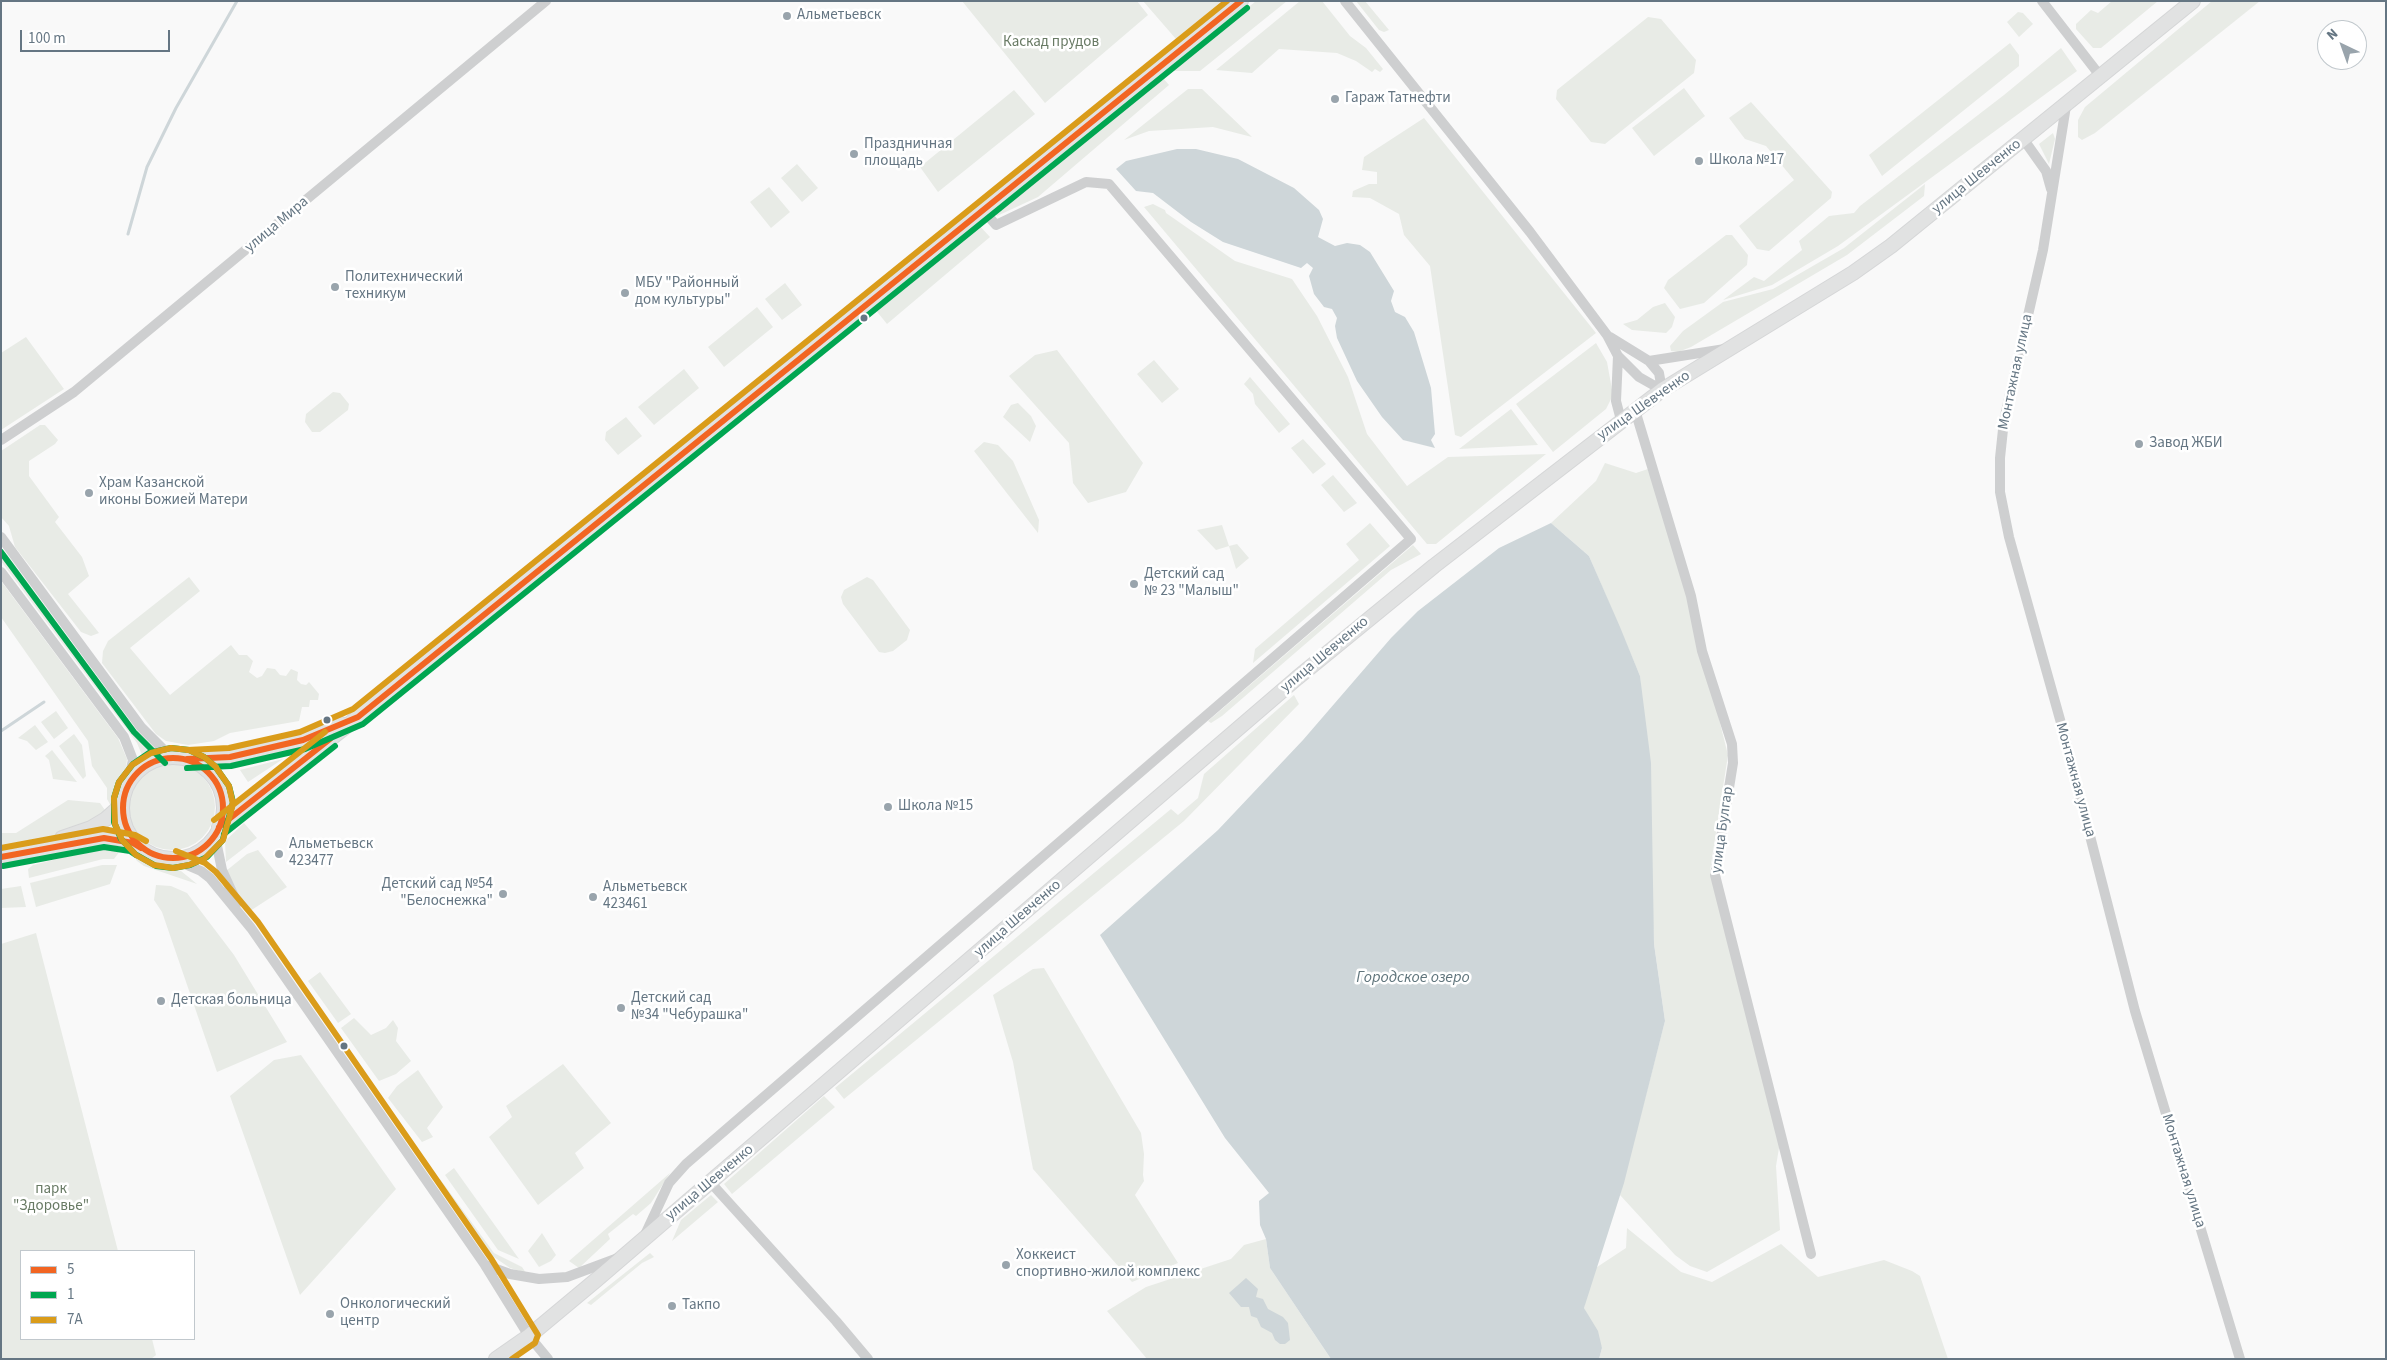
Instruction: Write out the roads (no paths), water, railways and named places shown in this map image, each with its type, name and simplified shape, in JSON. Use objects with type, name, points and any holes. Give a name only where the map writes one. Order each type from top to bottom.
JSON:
[{"type":"main road","points":[[1,857],[104,838],[133,843],[157,857],[173,860],[187,857],[202,850],[217,832],[1242,1]]},
{"type":"main road","name":"улица Шевченко","points":[[496,1359],[528,1336],[710,1183],[1297,678],[1434,566],[1662,390],[1874,259],[2102,77],[2193,1]]},
{"type":"main road","points":[[16,855],[91,828],[116,810],[138,770],[154,761],[171,757],[186,759],[230,757],[303,740],[358,717]]},
{"type":"main road","points":[[186,759],[200,765],[207,771],[221,790],[224,803],[217,832]]},
{"type":"main road","points":[[125,792],[124,821],[130,835],[141,848]]},
{"type":"street","name":"улица Мира","points":[[1,440],[74,392],[546,1]]},
{"type":"street","points":[[1345,1],[1530,232],[1607,335],[1618,356],[1639,377],[1662,390]]},
{"type":"street","points":[[2042,1],[2102,77]]},
{"type":"street","name":"Монтажная улица","points":[[2066,106],[2043,250],[2004,420],[2000,458],[2000,492],[2008,537],[2061,722],[2135,1011],[2240,1359]]},
{"type":"street","name":"Монтажная улица","points":[[2024,140],[2046,171],[2052,194]]},
{"type":"street","points":[[642,1240],[669,1183],[686,1164],[1411,539],[1109,184],[1086,182],[996,225],[983,210]]},
{"type":"street","points":[[1607,335],[1649,361],[1658,372],[1662,390]]},
{"type":"street","points":[[1649,361],[1731,348]]},
{"type":"street","points":[[1618,356],[1616,401],[1621,420]]},
{"type":"street","name":"улица Булгар","points":[[1635,410],[1691,596],[1702,651],[1732,744],[1733,763],[1714,875],[1811,1254]]},
{"type":"street","points":[[2,541],[141,727],[171,757]]},
{"type":"street","points":[[1,572],[124,737],[133,760],[125,792]]},
{"type":"street","points":[[217,832],[222,872],[233,898],[251,928],[484,1265],[528,1336],[548,1359]]},
{"type":"street","points":[[173,860],[201,871],[210,878],[251,928]]},
{"type":"street","points":[[710,1183],[836,1321],[868,1359]]},
{"type":"street","points":[[484,1265],[510,1274],[533,1279],[559,1278],[567,1277],[622,1257]]},
{"type":"water","points":[[1177,149],[1196,149],[1238,159],[1294,188],[1319,210],[1323,219],[1318,237],[1335,246],[1347,243],[1360,245],[1370,252],[1394,291],[1391,301],[1395,312],[1405,317],[1414,332],[1431,388],[1435,434],[1431,440],[1435,448],[1403,440],[1382,417],[1357,381],[1337,338],[1335,326],[1337,318],[1332,309],[1324,307],[1314,294],[1309,276],[1313,268],[1307,263],[1301,268],[1223,242],[1191,222],[1153,193],[1136,191],[1116,169],[1126,161]]},
{"type":"water","name":"Городское озеро","points":[[1551,523],[1589,556],[1620,627],[1640,676],[1651,763],[1654,944],[1665,1021],[1624,1183],[1584,1308],[1598,1331],[1602,1348],[1599,1359],[1331,1359],[1270,1268],[1266,1239],[1260,1225],[1259,1201],[1269,1193],[1225,1138],[1100,935],[1218,830],[1303,740],[1391,638],[1418,611],[1499,548]]},
{"type":"water","points":[[1246,1278],[1258,1289],[1256,1297],[1263,1299],[1268,1309],[1283,1317],[1288,1323],[1290,1340],[1285,1344],[1280,1344],[1275,1340],[1272,1333],[1261,1327],[1257,1318],[1251,1316],[1249,1307],[1241,1307],[1229,1293]]},
{"type":"waterway","points":[[128,234],[147,167],[176,108],[237,1]]},
{"type":"waterway","points":[[1,731],[44,702]]},
{"type":"place","name":"Альметьевск","points":[[787,16]]},
{"type":"place","name":"Гараж Татнефти","points":[[1335,99]]},
{"type":"place","name":"Праздничная площадь","points":[[854,154]]},
{"type":"place","name":"Школа №17","points":[[1699,161]]},
{"type":"place","name":"Политехнический техникум","points":[[335,287]]},
{"type":"place","name":"МБУ \"Районный дом культуры\"","points":[[625,293]]},
{"type":"place","name":"Завод ЖБИ","points":[[2139,444]]},
{"type":"place","name":"Храм Казанской иконы Божией Матери","points":[[89,493]]},
{"type":"place","name":"Детский сад № 23 \"Малыш\"","points":[[1134,584]]},
{"type":"place","name":"Школа №15","points":[[888,807]]},
{"type":"place","name":"Альметьевск 423477","points":[[279,854]]},
{"type":"place","name":"Детский сад №54 \"Белоснежка\"","points":[[503,894]]},
{"type":"place","name":"Альметьевск 423461","points":[[593,897]]},
{"type":"place","name":"Детская больница","points":[[161,1001]]},
{"type":"place","name":"Детский сад №34 \"Чебурашка\"","points":[[621,1008]]},
{"type":"place","name":"Хоккеист спортивно-жилой комплекс","points":[[1006,1265]]},
{"type":"place","name":"Такпо","points":[[672,1306]]},
{"type":"place","name":"Онкологический центр","points":[[330,1314]]},
{"type":"park label","name":"Каскад прудов","points":[[1051,43]]},
{"type":"park label","name":"парк \"Здоровье\"","points":[[51,1198]]}]
